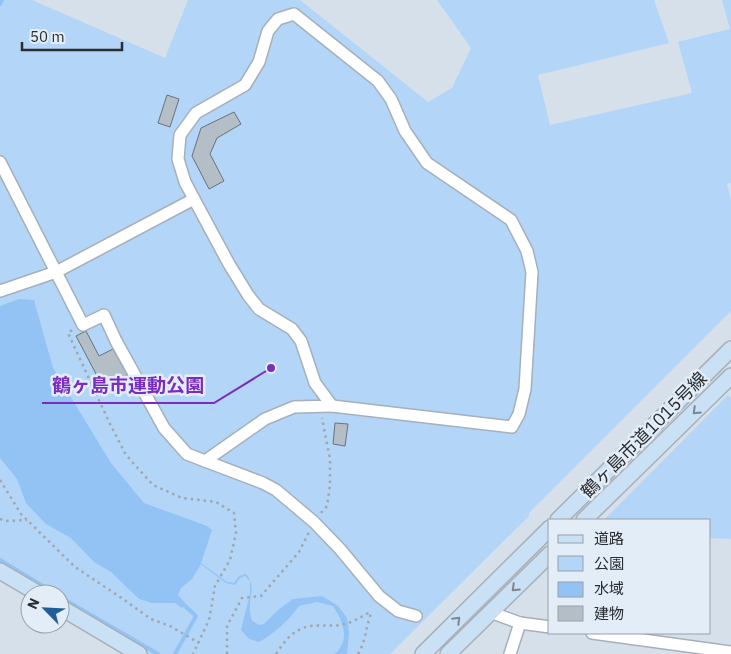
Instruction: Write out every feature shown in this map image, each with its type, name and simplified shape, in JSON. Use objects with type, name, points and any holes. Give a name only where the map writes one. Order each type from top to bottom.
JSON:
[{"type":"street","points":[[205,461],[265,419],[294,407],[332,406],[512,427],[519,414],[526,389],[532,272],[527,251],[510,220],[426,163],[405,131],[391,99],[378,81],[294,14],[278,19],[268,31],[259,62],[245,85],[196,113],[180,135],[178,159],[185,182],[248,295],[259,309],[292,329],[302,341],[316,383],[332,406]]},
{"type":"street","points":[[0,162],[82,325],[104,316],[164,428],[187,454],[263,483],[276,490],[314,522],[340,549],[379,596],[398,611],[416,616]]},
{"type":"street","points":[[0,291],[56,272],[194,199]]},
{"type":"street","name":"鶴ヶ島市道1015号線","points":[[559,519],[731,349]]},
{"type":"street","name":"鶴ヶ島市道1015号線","points":[[585,519],[731,376]]},
{"type":"street","points":[[423,654],[548,530]]},
{"type":"street","points":[[448,654],[548,556]]},
{"type":"street","points":[[0,571],[22,584]]},
{"type":"street","points":[[490,612],[520,623],[548,627]]},
{"type":"street","points":[[70,613],[139,654]]},
{"type":"street","points":[[510,654],[520,623]]},
{"type":"street","points":[[599,634],[731,652]]},
{"type":"path","points":[[82,325],[68,333],[126,455],[153,485],[182,498],[216,502],[234,513],[236,533],[230,560],[215,586],[209,620],[193,654]]},
{"type":"path","points":[[227,654],[227,626],[242,598],[261,596],[299,552],[314,522],[326,506],[330,486],[330,459],[320,407]]},
{"type":"path","points":[[0,480],[21,514],[75,567],[151,619],[170,626],[199,643]]},
{"type":"path","points":[[0,519],[5,521],[27,520]]},
{"type":"path","points":[[358,654],[361,649],[368,619],[379,596]]},
{"type":"path","points":[[276,654],[288,638],[302,628],[338,625],[356,620],[372,611]]},
{"type":"green space","points":[[0,0],[32,0],[165,58],[188,0],[300,0],[428,102],[452,88],[471,48],[437,0],[654,0],[669,43],[538,75],[550,125],[692,93],[678,42],[730,29],[722,0],[731,0],[731,183],[727,184],[731,200],[731,311],[390,654],[149,654],[70,607],[70,584],[31,584],[0,565]]},
{"type":"green space","points":[[728,395],[731,398],[731,539],[711,538],[711,519],[605,519]]},
{"type":"water","points":[[19,299],[34,300],[53,368],[111,463],[144,503],[207,526],[212,530],[201,563],[227,582],[234,583],[239,576],[246,574],[250,581],[245,576],[240,578],[235,585],[226,583],[201,564],[192,579],[181,588],[178,595],[185,603],[182,608],[175,603],[152,603],[139,599],[111,572],[94,562],[71,538],[46,524],[26,503],[17,479],[0,458],[0,306]]},
{"type":"water","points":[[250,582],[252,588],[250,614],[253,621],[259,625],[264,624],[293,599],[322,596],[338,606],[347,618],[349,632],[347,654],[334,654],[343,643],[343,626],[333,606],[317,602],[299,606],[281,626],[259,642],[249,639],[241,630],[250,594]]},
{"type":"building","points":[[167,95],[179,99],[170,127],[158,123]]},
{"type":"building","points":[[234,112],[241,124],[217,138],[210,154],[224,181],[209,189],[192,156],[201,128]]},
{"type":"building","points":[[86,331],[99,356],[113,349],[128,376],[104,389],[76,336]]},
{"type":"building","points":[[335,423],[348,424],[345,446],[333,444]]},
{"type":"waterway","points":[[0,4],[2,0]]},
{"type":"waterway","points":[[0,560],[40,584]]},
{"type":"waterway","points":[[70,603],[158,654]]},
{"type":"waterway","points":[[175,654],[196,616],[184,605]]},
{"type":"place","name":"鶴ヶ島市運動公園","points":[[271,368]]}]
